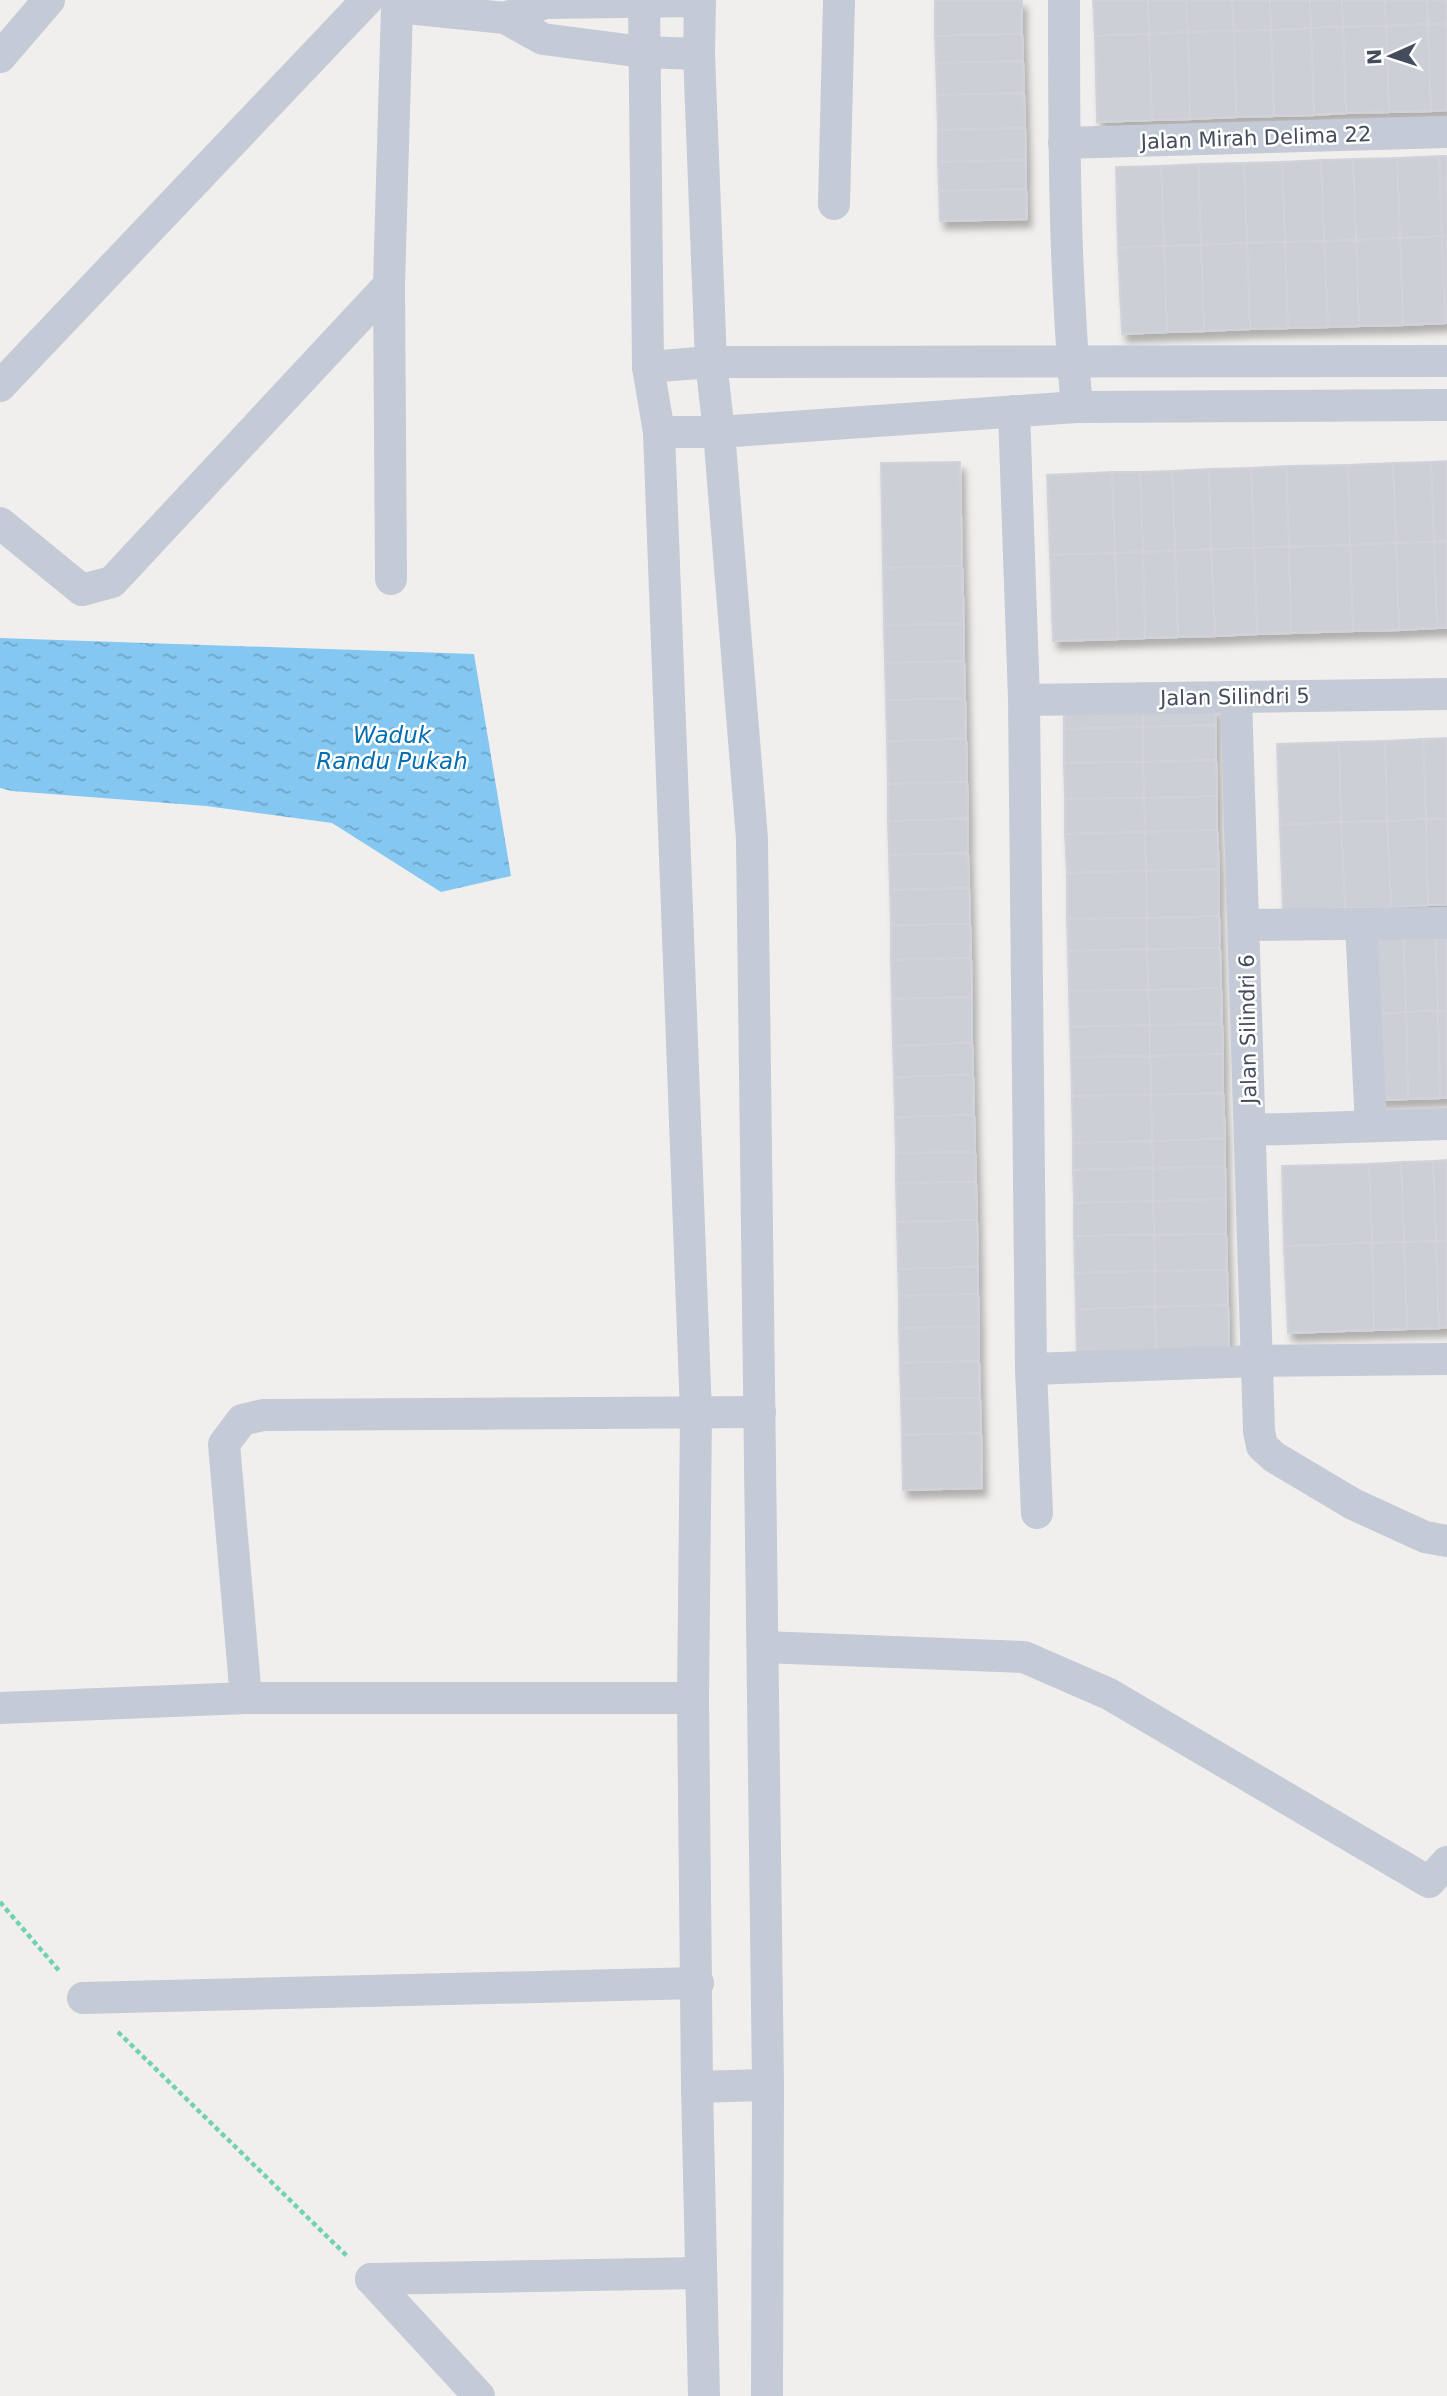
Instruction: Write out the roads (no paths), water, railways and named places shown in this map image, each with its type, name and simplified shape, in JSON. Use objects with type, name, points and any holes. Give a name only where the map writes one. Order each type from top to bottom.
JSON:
[{"type":"street","points":[[0,57],[49,0]]},
{"type":"street","points":[[0,386],[367,0]]},
{"type":"street","points":[[644,0],[648,367],[659,432],[696,1413],[693,1698],[704,2396]]},
{"type":"street","points":[[834,204],[839,0]]},
{"type":"street","points":[[1064,0],[1064,143],[1077,407]]},
{"type":"street","points":[[505,18],[545,4],[700,1],[699,54],[710,362],[719,432],[752,839],[768,2085],[767,2396]]},
{"type":"street","points":[[391,579],[389,285],[398,3],[505,18],[543,39],[643,52],[699,54]]},
{"type":"street","name":"Jalan Mirah Delima 22","points":[[1064,143],[1447,132]]},
{"type":"street","points":[[0,523],[82,590],[112,582],[389,285]]},
{"type":"street","points":[[648,367],[710,362],[1447,361]]},
{"type":"street","points":[[659,432],[719,432],[1077,407],[1447,405]]},
{"type":"street","points":[[1014,411],[1024,700],[1031,1369],[1037,1513]]},
{"type":"street","name":"Jalan Silindri 5","points":[[1024,700],[1447,694]]},
{"type":"street","name":"Jalan Silindri 6","points":[[1237,697],[1259,1431],[1262,1446],[1274,1457],[1353,1504],[1426,1537],[1447,1541]]},
{"type":"street","points":[[1361,923],[1371,1126]]},
{"type":"street","points":[[1245,925],[1447,923]]},
{"type":"street","points":[[1250,1130],[1447,1124]]},
{"type":"street","points":[[1031,1369],[1257,1361],[1447,1359]]},
{"type":"street","points":[[246,1698],[224,1444],[242,1420],[263,1415],[760,1412]]},
{"type":"street","points":[[762,1647],[1024,1657],[1109,1694],[1429,1882],[1447,1862]]},
{"type":"street","points":[[0,1708],[246,1698],[693,1698]]},
{"type":"street","points":[[83,1998],[698,1983]]},
{"type":"street","points":[[698,2087],[768,2085]]},
{"type":"street","points":[[479,2396],[371,2280],[701,2273]]},
{"type":"water","name":"Waduk Randu Pukah","points":[[0,638],[474,654],[511,876],[441,892],[332,823],[206,806],[0,788]]}]
